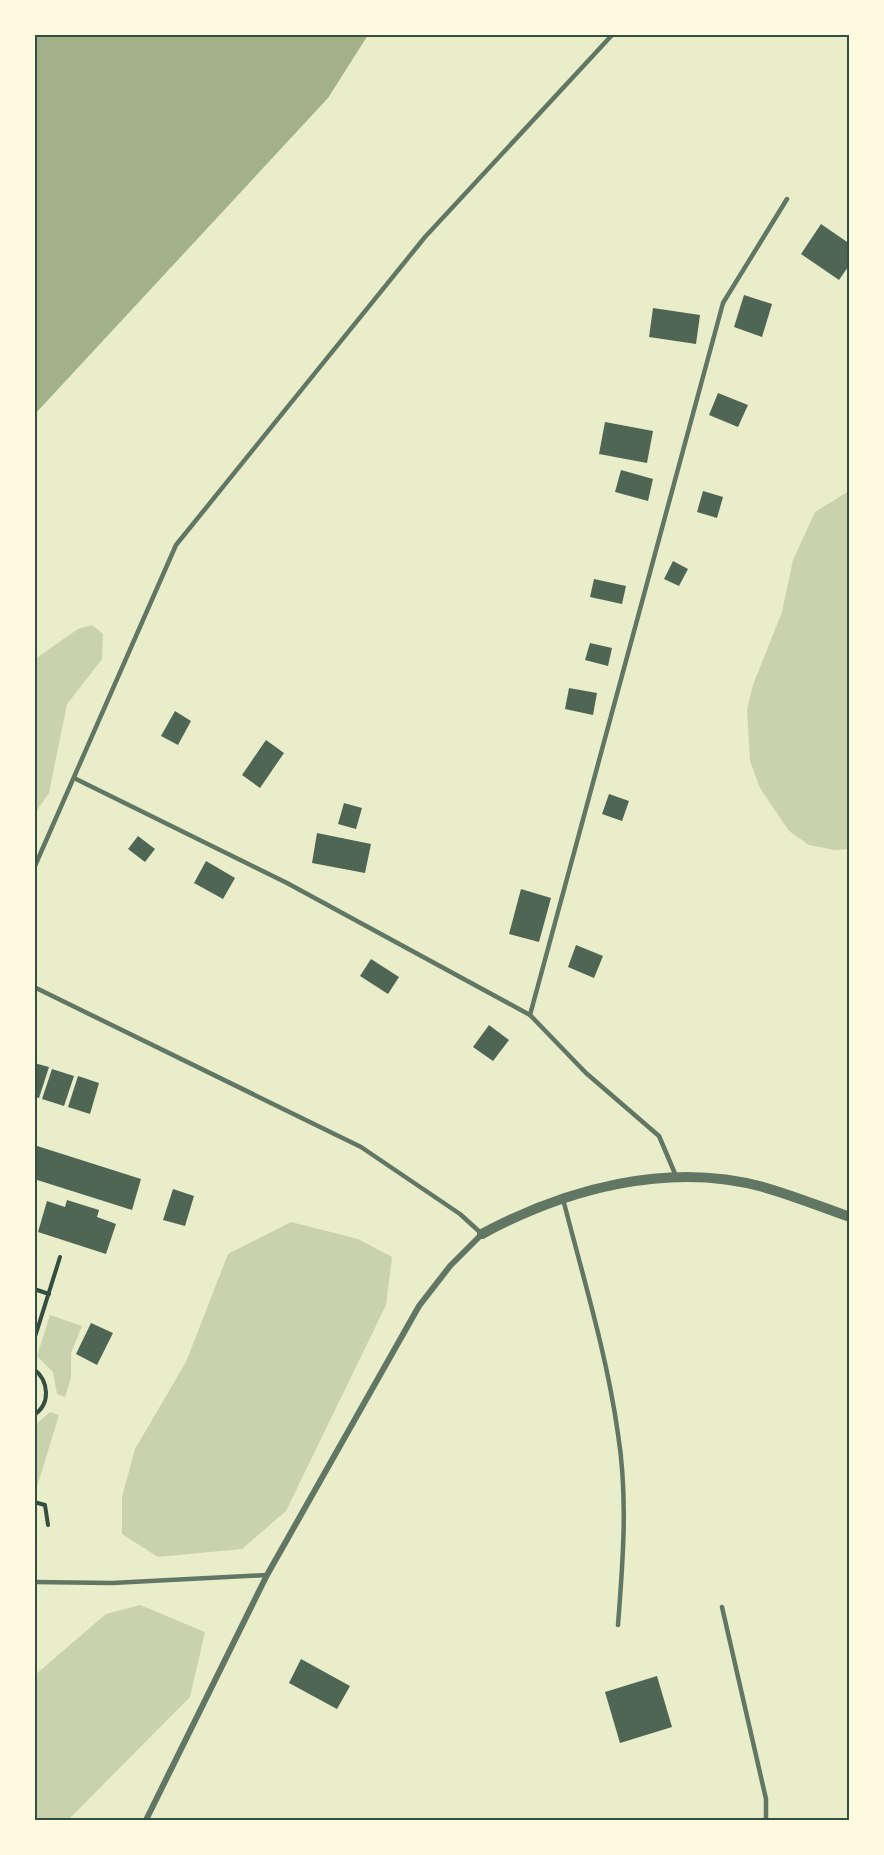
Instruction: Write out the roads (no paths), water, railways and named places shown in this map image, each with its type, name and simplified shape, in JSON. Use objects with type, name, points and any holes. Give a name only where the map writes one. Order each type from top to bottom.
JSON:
[{"type":"street","points":[[146,1821],[267,1575],[419,1306],[450,1266],[482,1234],[518,1215],[562,1198],[618,1185],[677,1176],[718,1178],[763,1187],[849,1217]]},
{"type":"lane","points":[[34,868],[176,545],[425,237],[613,34]]},
{"type":"lane","points":[[530,1015],[723,303],[787,199]]},
{"type":"lane","points":[[74,778],[288,883],[530,1015],[586,1073],[659,1136],[677,1176]]},
{"type":"lane","points":[[34,987],[361,1147],[460,1214],[482,1234]]},
{"type":"lane","points":[[562,1198],[604,1356],[619,1436],[625,1541],[618,1624]]},
{"type":"lane","points":[[34,1582],[112,1583],[267,1575]]},
{"type":"lane","points":[[722,1607],[766,1799],[766,1821]]}]
